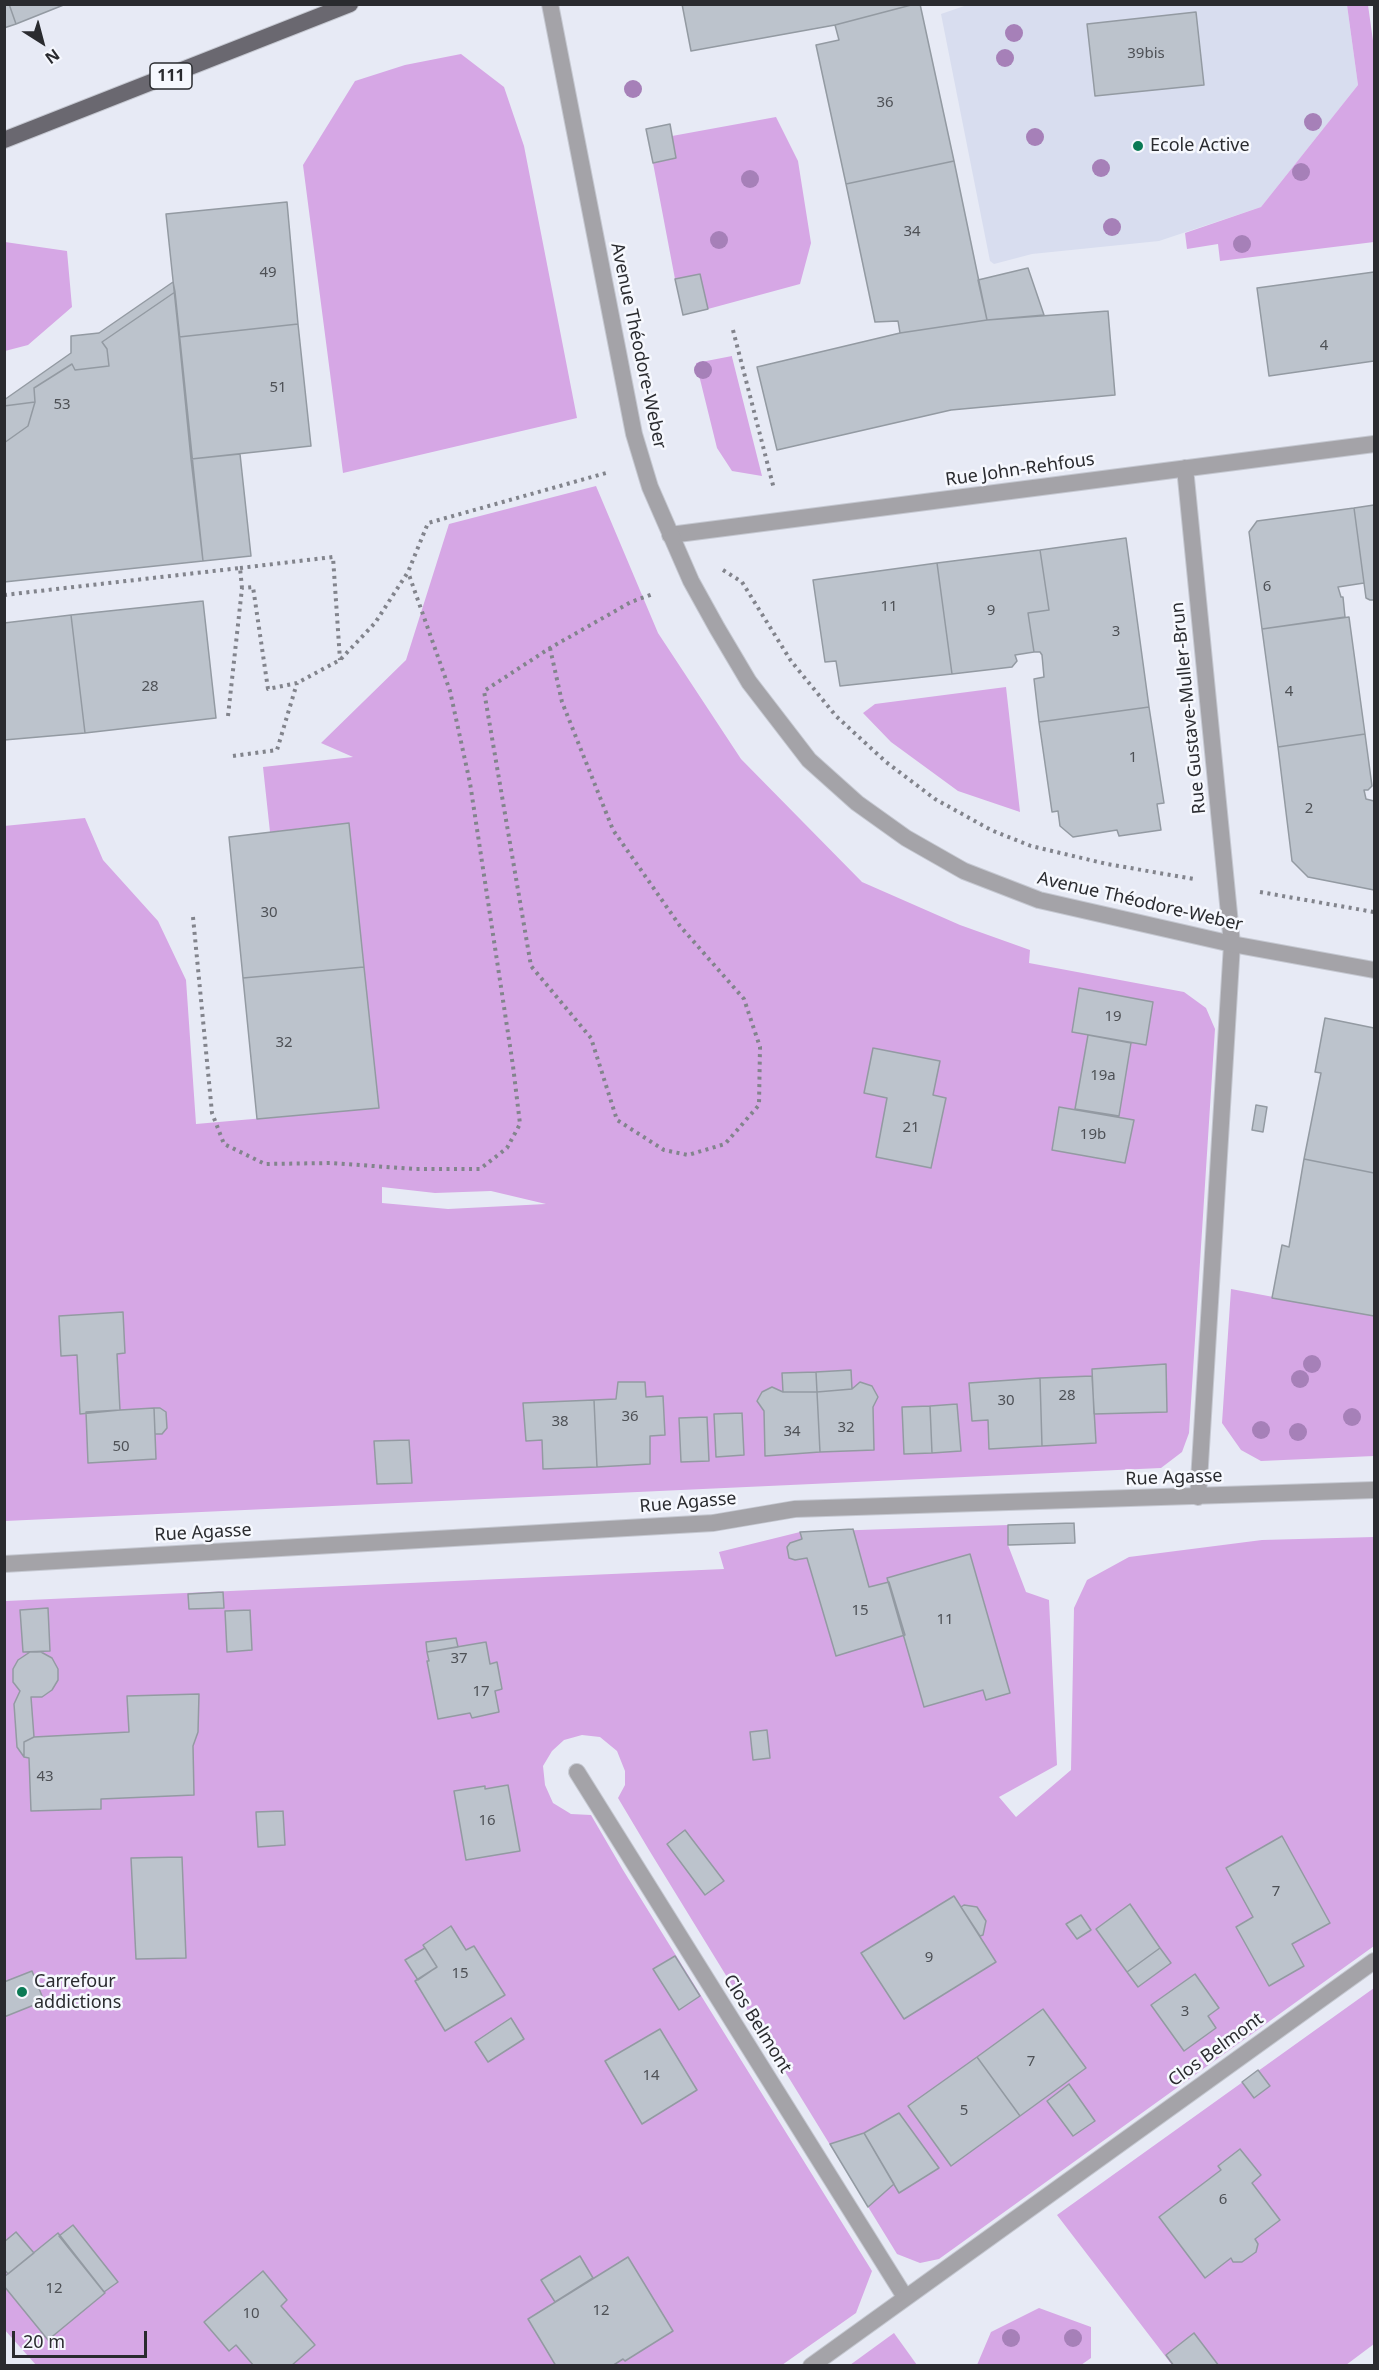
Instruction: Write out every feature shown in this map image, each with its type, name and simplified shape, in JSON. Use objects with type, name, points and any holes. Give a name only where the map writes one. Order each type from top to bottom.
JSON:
[{"type":"main road","name":"111","points":[[4,140],[350,4]]},
{"type":"street","name":"Avenue Théodore-Weber","points":[[550,4],[634,434],[650,487],[691,581],[749,682],[809,760],[857,803],[906,838],[964,871],[1039,900],[1232,944],[1374,970]]},
{"type":"street","name":"Rue John-Rehfous","points":[[670,535],[1374,444]]},
{"type":"street","name":"Rue Gustave-Muller-Brun","points":[[1185,468],[1232,944],[1198,1497]]},
{"type":"street","name":"Rue Agasse","points":[[4,1564],[713,1523],[795,1509],[1374,1490]]},
{"type":"street","name":"Clos Belmont","points":[[577,1772],[905,2296]]},
{"type":"street","name":"Clos Belmont","points":[[811,2366],[1374,1960]]},
{"type":"path","points":[[733,330],[774,489]]},
{"type":"path","points":[[242,588],[253,587],[268,689],[297,683],[340,660],[375,623],[408,572],[428,523],[606,473]]},
{"type":"path","points":[[4,595],[333,557],[340,660]]},
{"type":"path","points":[[715,565],[742,582],[790,662],[836,717],[886,762],[935,799],[991,830],[1031,846],[1107,864],[1374,912]]},
{"type":"path","points":[[228,716],[242,588],[240,568]]},
{"type":"path","points":[[194,917],[212,1113],[224,1144],[265,1164],[331,1163],[415,1169],[480,1169],[507,1148],[520,1124],[470,783],[450,691],[408,572]]},
{"type":"path","points":[[550,648],[562,702],[614,830],[680,926],[744,999],[760,1047],[759,1105],[725,1144],[688,1155],[664,1150],[617,1120],[591,1038],[531,966],[484,691],[550,648],[631,602],[653,594]]},
{"type":"path","points":[[232,756],[278,750],[297,683]]},
{"type":"shaded area","name":"Ecole Active","points":[[970,4],[1347,5],[1358,85],[1261,207],[1159,241],[1032,254],[994,264],[990,261],[941,14]]},
{"type":"shaded area","points":[[1347,5],[1368,5],[1374,48],[1374,242],[1220,261],[1218,244],[1187,249],[1185,233],[1261,207],[1358,85]]},
{"type":"shaded area","points":[[461,54],[504,87],[524,146],[577,418],[343,473],[303,165],[355,81],[405,65]]},
{"type":"shaded area","points":[[776,117],[798,161],[811,243],[800,284],[708,309],[700,274],[675,279],[653,163],[676,158],[672,136]]},
{"type":"shaded area","points":[[5,242],[67,251],[72,307],[28,345],[5,351]]},
{"type":"shaded area","points":[[732,356],[762,476],[732,471],[717,448],[696,363]]},
{"type":"shaded area","points":[[596,486],[658,633],[741,759],[862,882],[960,925],[1030,950],[1029,963],[1184,992],[1206,1008],[1215,1029],[1189,1433],[1182,1452],[1161,1468],[5,1521],[4,826],[85,818],[103,860],[158,921],[186,980],[196,1124],[378,1108],[349,823],[270,832],[263,767],[353,757],[321,743],[406,660],[449,524]],"holes":[[[382,1187],[435,1193],[491,1191],[546,1204],[448,1209],[382,1203]]]},
{"type":"shaded area","points":[[1006,687],[1020,812],[958,791],[891,742],[863,713],[875,704]]},
{"type":"shaded area","points":[[1231,1289],[1374,1316],[1374,1456],[1261,1461],[1241,1450],[1222,1423]]},
{"type":"shaded area","points":[[1008,1525],[1008,1545],[1026,1592],[1049,1600],[1057,1765],[999,1797],[1016,1817],[1071,1770],[1074,1608],[1087,1580],[1129,1557],[1262,1540],[1374,1537],[1374,1946],[939,2259],[920,2263],[897,2254],[618,1798],[625,1785],[625,1771],[617,1751],[600,1737],[582,1735],[564,1740],[552,1751],[543,1766],[545,1785],[553,1803],[571,1814],[591,1815],[872,2271],[856,2313],[782,2365],[36,2365],[4,2329],[6,1601],[724,1569],[719,1552],[800,1532]],"holes":[[[970,1554],[985,1605],[905,1634],[888,1578]]]},
{"type":"shaded area","points":[[1374,1988],[1374,2344],[1346,2365],[1172,2365],[1057,2215]]},
{"type":"shaded area","points":[[1039,2308],[1091,2327],[1091,2358],[1081,2365],[977,2365],[991,2332]]},
{"type":"shaded area","points":[[894,2333],[917,2365],[850,2365]]},
{"type":"building","points":[[4,4],[9,4],[16,24],[4,28]]},
{"type":"building","points":[[9,4],[66,4],[16,24]]},
{"type":"building","points":[[682,4],[915,4],[835,25],[691,51]]},
{"type":"building","points":[[920,4],[954,161],[846,184],[816,45],[839,40],[835,25]]},
{"type":"building","points":[[1196,12],[1204,85],[1095,96],[1087,24]]},
{"type":"building","points":[[670,124],[676,158],[653,163],[646,129]]},
{"type":"building","points":[[954,161],[987,320],[900,333],[898,321],[875,322],[846,184]]},
{"type":"building","points":[[287,202],[298,324],[179,337],[166,214]]},
{"type":"building","points":[[1028,268],[1044,315],[987,320],[978,280]]},
{"type":"building","points":[[1374,272],[1374,361],[1269,376],[1257,288]]},
{"type":"building","points":[[700,274],[708,309],[683,315],[675,279]]},
{"type":"building","points":[[173,282],[175,292],[102,342],[107,349],[109,366],[75,370],[72,364],[34,388],[35,402],[4,406],[4,400],[71,353],[71,336],[99,333]]},
{"type":"building","points":[[175,292],[203,561],[4,582],[4,443],[28,426],[35,402],[34,388],[72,364],[75,370],[109,366],[107,349],[102,342]]},
{"type":"building","points":[[1108,311],[1115,395],[951,410],[777,450],[757,367],[900,333],[987,320]]},
{"type":"building","points":[[298,324],[311,446],[191,459],[179,337]]},
{"type":"building","points":[[35,402],[28,426],[4,443],[4,406]]},
{"type":"building","points":[[240,454],[251,556],[203,561],[191,459]]},
{"type":"building","points":[[1374,505],[1374,600],[1370,600],[1366,598],[1354,508]]},
{"type":"building","points":[[1354,508],[1364,583],[1338,587],[1343,597],[1345,617],[1262,629],[1249,532],[1257,521]]},
{"type":"building","points":[[1126,538],[1149,707],[1039,722],[1034,679],[1044,677],[1042,655],[1040,652],[1034,652],[1028,613],[1049,610],[1040,550]]},
{"type":"building","points":[[1040,550],[1049,610],[1028,613],[1034,652],[1015,655],[1017,661],[1012,667],[952,674],[937,563]]},
{"type":"building","points":[[937,563],[952,674],[840,686],[836,661],[825,662],[813,580]]},
{"type":"building","points":[[203,601],[216,718],[85,733],[71,615]]},
{"type":"building","points":[[71,615],[85,733],[4,740],[4,623]]},
{"type":"building","points":[[1349,617],[1365,734],[1278,747],[1262,629]]},
{"type":"building","points":[[1149,707],[1164,803],[1157,804],[1161,830],[1119,836],[1117,830],[1073,837],[1060,826],[1058,811],[1052,812],[1039,722]]},
{"type":"building","points":[[1365,734],[1372,786],[1364,790],[1366,799],[1374,801],[1374,890],[1308,877],[1292,861],[1278,747]]},
{"type":"building","points":[[349,823],[364,967],[243,978],[229,837]]},
{"type":"building","points":[[364,967],[379,1108],[257,1119],[243,978]]},
{"type":"building","points":[[1079,988],[1153,1002],[1146,1045],[1072,1032]]},
{"type":"building","points":[[1325,1018],[1374,1028],[1374,1173],[1304,1159],[1321,1073],[1315,1072]]},
{"type":"building","points":[[1088,1035],[1131,1043],[1119,1116],[1075,1109]]},
{"type":"building","points":[[873,1048],[940,1061],[933,1095],[946,1098],[931,1168],[876,1157],[887,1098],[864,1093]]},
{"type":"building","points":[[1256,1105],[1267,1107],[1263,1132],[1252,1130]]},
{"type":"building","points":[[1059,1107],[1134,1120],[1125,1163],[1052,1150]]},
{"type":"building","points":[[1304,1159],[1374,1173],[1374,1316],[1272,1298],[1282,1245],[1289,1247]]},
{"type":"building","points":[[123,1312],[125,1353],[117,1354],[120,1410],[80,1414],[77,1355],[61,1356],[59,1316]]},
{"type":"building","points":[[1166,1364],[1167,1412],[1094,1414],[1092,1369]]},
{"type":"building","points":[[851,1370],[852,1389],[817,1392],[816,1372]]},
{"type":"building","points":[[816,1372],[817,1392],[783,1392],[782,1373]]},
{"type":"building","points":[[1092,1376],[1096,1443],[1042,1446],[1040,1378]]},
{"type":"building","points":[[1040,1378],[1042,1446],[989,1449],[988,1420],[972,1421],[969,1383]]},
{"type":"building","points":[[618,1382],[645,1382],[646,1397],[663,1396],[665,1435],[650,1436],[650,1464],[597,1467],[594,1400],[616,1399]]},
{"type":"building","points":[[860,1382],[872,1386],[878,1397],[873,1407],[874,1450],[820,1452],[817,1392],[852,1389]]},
{"type":"building","points":[[772,1387],[783,1392],[817,1392],[820,1452],[765,1456],[764,1411],[757,1401],[762,1392]]},
{"type":"building","points":[[594,1400],[597,1467],[543,1469],[542,1440],[526,1441],[523,1403]]},
{"type":"building","points":[[957,1404],[961,1451],[932,1453],[930,1406]]},
{"type":"building","points":[[930,1406],[932,1453],[904,1454],[902,1407]]},
{"type":"building","points":[[154,1408],[156,1459],[88,1463],[86,1412]]},
{"type":"building","points":[[154,1408],[160,1408],[166,1412],[167,1428],[162,1434],[155,1434]]},
{"type":"building","points":[[742,1413],[744,1455],[716,1457],[714,1414]]},
{"type":"building","points":[[707,1417],[709,1461],[681,1462],[679,1418]]},
{"type":"building","points":[[409,1440],[412,1483],[377,1484],[374,1441]]},
{"type":"building","points":[[1074,1523],[1075,1543],[1008,1545],[1008,1525]]},
{"type":"building","points":[[853,1529],[869,1587],[889,1582],[905,1635],[836,1656],[807,1558],[795,1560],[789,1558],[787,1547],[790,1543],[802,1539],[800,1532]]},
{"type":"building","points":[[970,1554],[1010,1693],[986,1700],[983,1690],[924,1707],[887,1578]]},
{"type":"building","points":[[223,1592],[224,1608],[189,1609],[188,1594]]},
{"type":"building","points":[[48,1608],[50,1651],[23,1652],[20,1610]]},
{"type":"building","points":[[250,1610],[252,1650],[227,1652],[225,1611]]},
{"type":"building","points":[[456,1638],[458,1647],[427,1652],[426,1642]]},
{"type":"building","points":[[486,1642],[490,1664],[497,1662],[502,1689],[495,1691],[499,1712],[472,1718],[470,1713],[438,1719],[427,1652]]},
{"type":"building","points":[[30,1652],[41,1652],[52,1658],[58,1669],[58,1680],[52,1690],[42,1697],[31,1697],[34,1737],[24,1742],[24,1757],[17,1747],[14,1704],[20,1691],[13,1682],[13,1669],[18,1660]]},
{"type":"building","points":[[199,1694],[198,1732],[193,1746],[194,1795],[101,1799],[101,1809],[31,1811],[29,1758],[24,1757],[24,1742],[34,1737],[129,1732],[127,1696]]},
{"type":"building","points":[[767,1730],[770,1758],[753,1760],[750,1732]]},
{"type":"building","points":[[508,1785],[520,1851],[466,1860],[454,1791]]},
{"type":"building","points":[[283,1811],[285,1845],[258,1847],[256,1812]]},
{"type":"building","points":[[685,1830],[724,1881],[705,1895],[667,1844]]},
{"type":"building","points":[[1282,1836],[1330,1923],[1292,1944],[1304,1966],[1269,1986],[1236,1927],[1253,1917],[1226,1868]]},
{"type":"building","points":[[182,1857],[186,1958],[136,1959],[131,1858]]},
{"type":"building","points":[[954,1896],[996,1962],[904,2019],[861,1953]]},
{"type":"building","points":[[1130,1904],[1160,1948],[1127,1972],[1096,1929]]},
{"type":"building","points":[[964,1905],[977,1907],[986,1921],[983,1935],[980,1936],[961,1907]]},
{"type":"building","points":[[1081,1915],[1091,1930],[1077,1939],[1066,1924]]},
{"type":"building","points":[[451,1926],[466,1950],[474,1946],[505,1995],[445,2031],[415,1981],[437,1967],[423,1945]]},
{"type":"building","points":[[425,1948],[437,1967],[418,1980],[405,1960]]},
{"type":"building","points":[[1160,1948],[1171,1963],[1138,1987],[1127,1972]]},
{"type":"building","points":[[675,1956],[700,1996],[679,2010],[653,1969]]},
{"type":"building","name":"Carrefour addictions","points":[[32,1971],[44,2001],[4,2017],[4,1982]]},
{"type":"building","points":[[1195,1974],[1219,2008],[1208,2016],[1216,2028],[1184,2051],[1151,2005]]},
{"type":"building","points":[[1043,2009],[1086,2068],[1020,2116],[977,2057]]},
{"type":"building","points":[[511,2018],[524,2039],[488,2062],[475,2042]]},
{"type":"building","points":[[660,2029],[697,2090],[642,2124],[605,2061]]},
{"type":"building","points":[[977,2057],[1020,2116],[951,2166],[908,2106]]},
{"type":"building","points":[[1258,2070],[1270,2086],[1254,2098],[1242,2082]]},
{"type":"building","points":[[1069,2084],[1095,2121],[1073,2136],[1047,2101]]},
{"type":"building","points":[[899,2113],[939,2168],[899,2193],[864,2133]]},
{"type":"building","points":[[864,2133],[894,2184],[868,2207],[830,2144]]},
{"type":"building","points":[[1240,2149],[1261,2175],[1252,2183],[1280,2220],[1255,2239],[1258,2244],[1256,2252],[1242,2262],[1233,2262],[1231,2258],[1205,2278],[1159,2217],[1221,2170],[1218,2166]]},
{"type":"building","points":[[73,2225],[118,2282],[104,2292],[59,2236]]},
{"type":"building","points":[[16,2232],[34,2253],[8,2274],[4,2269],[4,2242]]},
{"type":"building","points":[[58,2233],[105,2293],[48,2340],[4,2286],[4,2277]]},
{"type":"building","points":[[580,2256],[593,2278],[555,2302],[541,2280]]},
{"type":"building","points":[[628,2257],[673,2331],[625,2361],[623,2359],[612,2366],[556,2366],[528,2319]]},
{"type":"building","points":[[263,2271],[287,2300],[281,2306],[315,2345],[291,2366],[254,2366],[236,2345],[229,2351],[204,2322]]},
{"type":"building","points":[[1194,2333],[1219,2366],[1174,2366],[1166,2355]]},
{"type":"place","name":"Ecole Active","points":[[1138,146]]},
{"type":"place","name":"Carrefour addictions","points":[[22,1992]]}]
